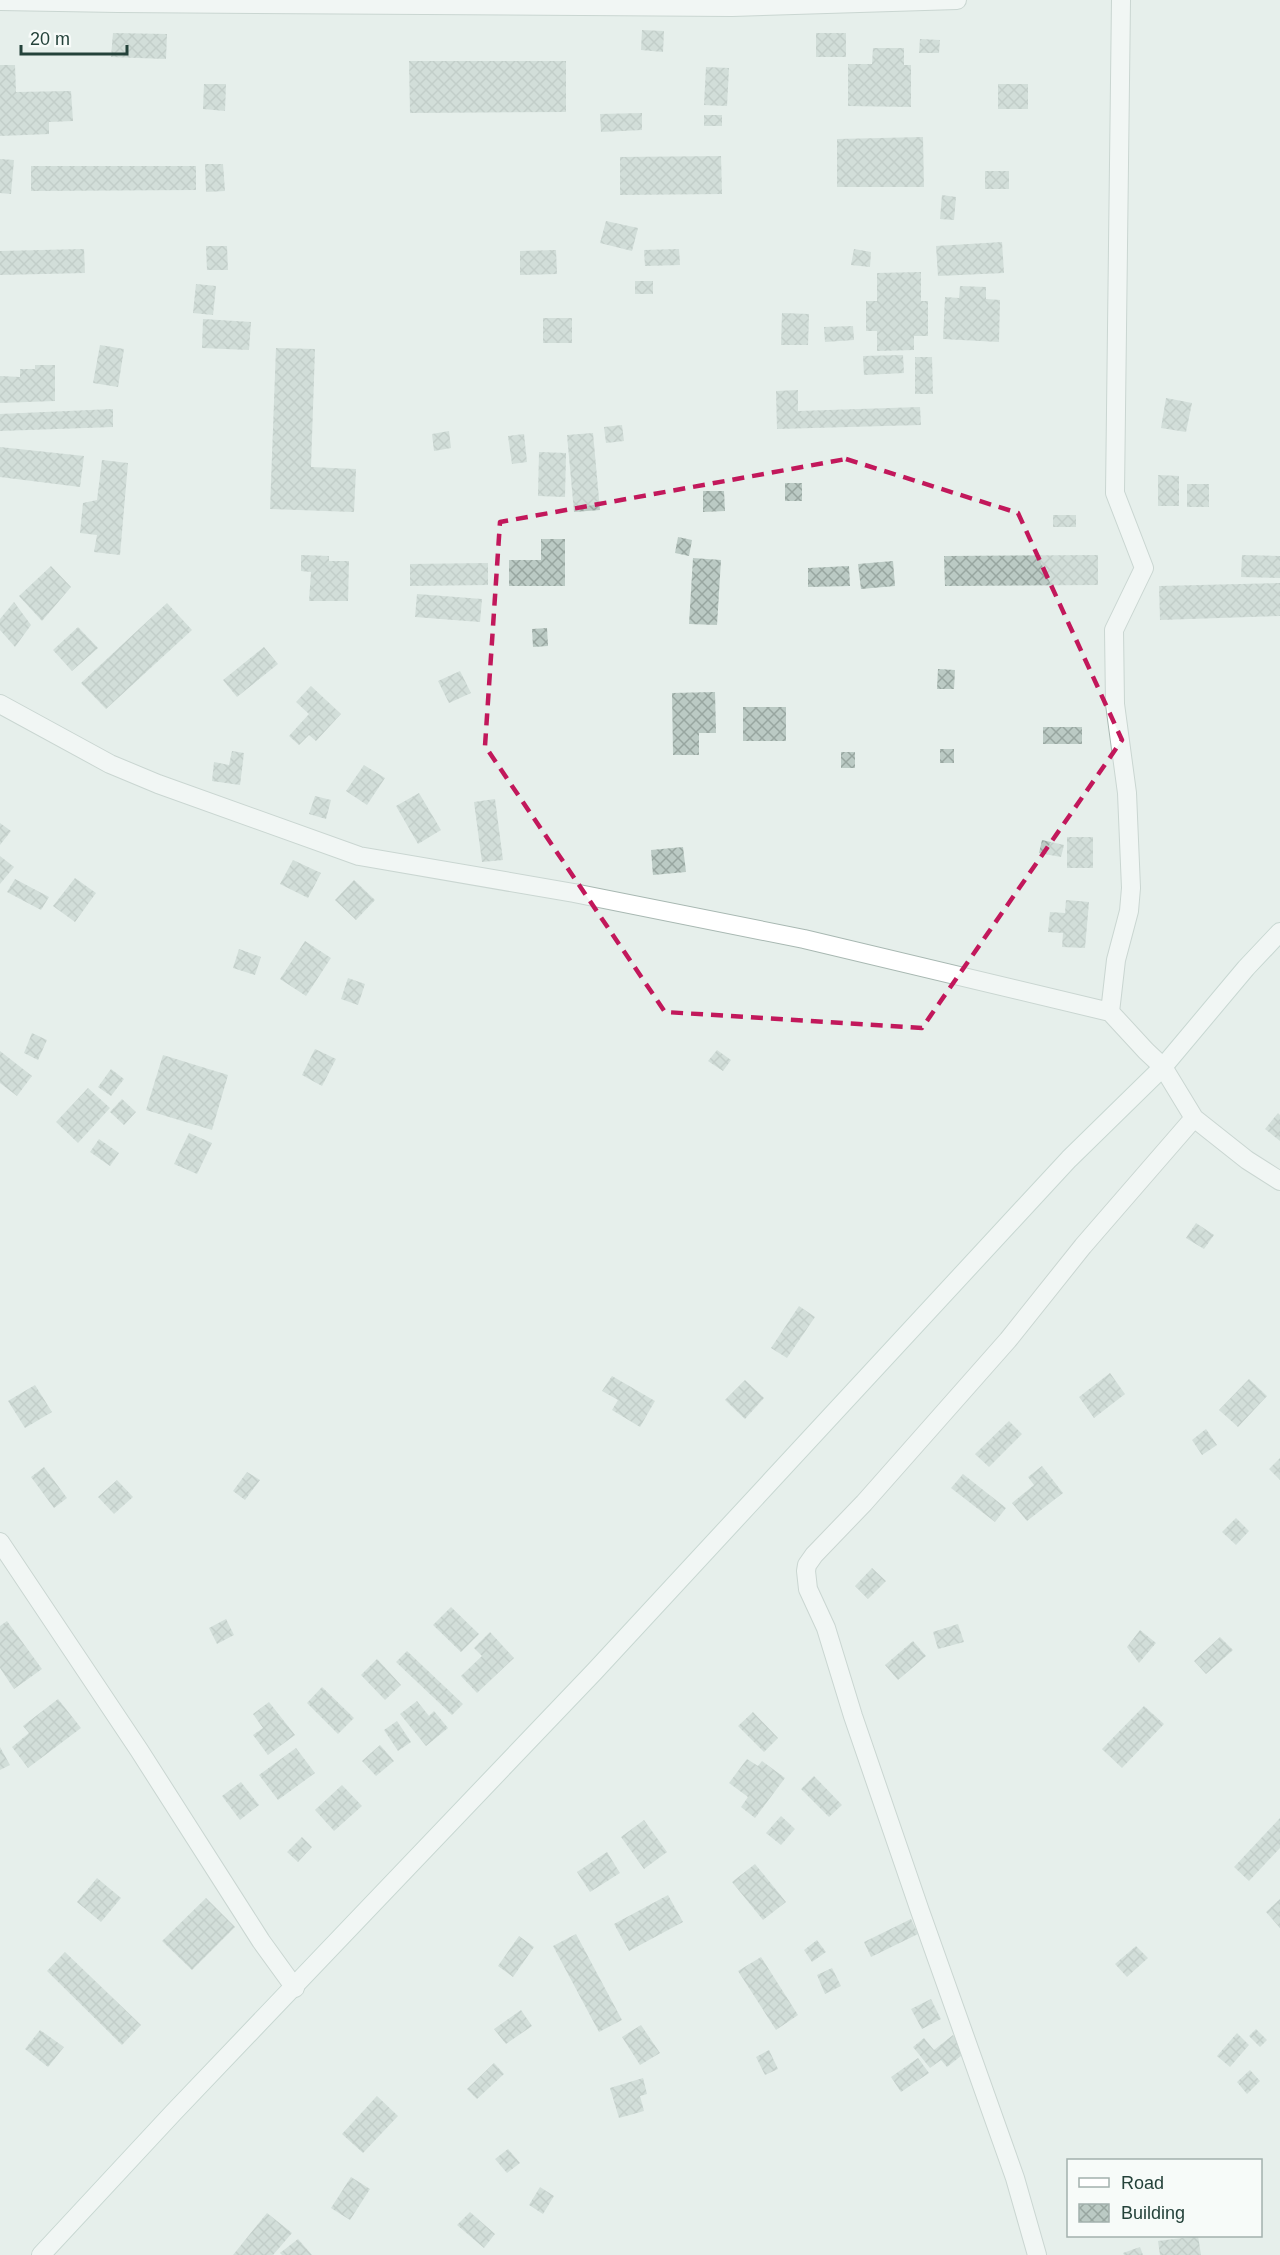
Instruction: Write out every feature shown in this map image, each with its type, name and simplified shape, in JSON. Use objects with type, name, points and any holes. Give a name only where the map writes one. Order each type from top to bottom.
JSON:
[{"type":"street","points":[[0,1],[130,4],[732,4],[957,0]]},
{"type":"street","points":[[1110,1012],[1116,960],[1129,911],[1131,888],[1127,793],[1115,704],[1114,630],[1144,568],[1115,493],[1121,0]]},
{"type":"street","points":[[0,704],[110,764],[158,784],[359,856],[574,893],[781,934],[1110,1012],[1146,1052],[1164,1067],[1194,1118],[1246,1160],[1280,1181]]},
{"type":"street","points":[[41,2255],[739,1518],[1069,1159],[1164,1067],[1246,968],[1280,932]]},
{"type":"street","points":[[1037,2255],[1015,2178],[920,1911],[849,1704],[826,1628],[808,1589],[806,1571],[814,1555],[864,1503],[1008,1340],[1083,1246],[1194,1118]]},
{"type":"street","points":[[0,1542],[133,1740],[261,1941],[295,1988]]},
{"type":"highlighted area","points":[[846,459],[1018,513],[1122,740],[922,1028],[665,1012],[485,746],[500,522]]},
{"type":"building","points":[[642,30],[664,31],[663,52],[641,50]]},
{"type":"building","points":[[113,33],[167,34],[166,59],[111,57]]},
{"type":"building","points":[[816,33],[846,33],[846,57],[816,57]]},
{"type":"building","points":[[920,39],[940,40],[939,53],[919,53]]},
{"type":"building","points":[[873,48],[904,48],[904,65],[911,65],[911,107],[848,106],[848,64],[872,64]]},
{"type":"building","points":[[409,61],[566,61],[566,112],[410,113]]},
{"type":"building","points":[[0,65],[15,65],[16,92],[71,91],[73,121],[49,122],[49,134],[0,136]]},
{"type":"building","points":[[706,67],[729,68],[727,106],[704,105]]},
{"type":"building","points":[[204,84],[226,84],[225,111],[203,109]]},
{"type":"building","points":[[998,84],[1028,84],[1028,109],[998,109]]},
{"type":"building","points":[[642,113],[642,130],[601,132],[600,114]]},
{"type":"building","points":[[704,115],[722,115],[722,126],[704,126]]},
{"type":"building","points":[[923,137],[924,187],[837,187],[837,139]]},
{"type":"building","points":[[721,156],[722,194],[620,195],[620,157]]},
{"type":"building","points":[[0,159],[14,160],[11,194],[0,193]]},
{"type":"building","points":[[205,164],[223,164],[225,191],[206,192]]},
{"type":"building","points":[[31,166],[196,166],[196,190],[31,191]]},
{"type":"building","points":[[985,171],[1009,171],[1009,189],[985,189]]},
{"type":"building","points":[[942,195],[956,197],[954,220],[940,219]]},
{"type":"building","points":[[606,221],[638,228],[632,251],[600,243]]},
{"type":"building","points":[[1002,242],[1004,273],[938,276],[936,246]]},
{"type":"building","points":[[206,246],[227,246],[228,270],[207,270]]},
{"type":"building","points":[[84,249],[85,273],[0,275],[0,251]]},
{"type":"building","points":[[679,249],[680,265],[645,266],[644,250]]},
{"type":"building","points":[[854,249],[871,252],[870,267],[851,265]]},
{"type":"building","points":[[556,250],[557,274],[520,275],[520,251]]},
{"type":"building","points":[[921,272],[921,301],[928,301],[928,336],[914,336],[914,350],[877,351],[877,331],[866,331],[866,301],[877,301],[877,273]]},
{"type":"building","points":[[635,281],[653,281],[653,294],[635,294]]},
{"type":"building","points":[[196,284],[216,286],[213,315],[193,313]]},
{"type":"building","points":[[960,286],[986,287],[986,299],[1000,300],[999,342],[943,339],[945,297],[959,298]]},
{"type":"building","points":[[782,313],[809,314],[808,345],[781,345]]},
{"type":"building","points":[[543,318],[572,318],[572,343],[543,343]]},
{"type":"building","points":[[203,319],[251,322],[249,350],[202,348]]},
{"type":"building","points":[[853,326],[854,340],[825,342],[824,327]]},
{"type":"building","points":[[100,345],[124,349],[118,387],[93,383]]},
{"type":"building","points":[[276,348],[315,349],[311,467],[356,469],[354,512],[270,509]]},
{"type":"building","points":[[903,355],[904,373],[864,375],[863,356]]},
{"type":"building","points":[[915,357],[932,357],[933,394],[915,394]]},
{"type":"building","points":[[35,365],[55,365],[55,401],[0,403],[0,376],[20,377],[20,369],[35,369]]},
{"type":"building","points":[[798,390],[798,411],[920,407],[921,425],[777,429],[776,391]]},
{"type":"building","points":[[1166,398],[1192,403],[1186,432],[1161,428]]},
{"type":"building","points":[[113,409],[113,427],[0,431],[0,414]]},
{"type":"building","points":[[622,425],[624,441],[606,443],[604,427]]},
{"type":"building","points":[[449,431],[451,448],[434,451],[432,434]]},
{"type":"building","points":[[593,433],[600,510],[574,512],[567,435]]},
{"type":"building","points":[[524,434],[527,462],[512,464],[508,436]]},
{"type":"building","points":[[0,447],[84,456],[80,487],[0,477]]},
{"type":"building","points":[[539,452],[566,453],[565,497],[538,496]]},
{"type":"building","points":[[102,460],[128,463],[120,555],[94,552],[97,535],[80,533],[83,503],[97,500]]},
{"type":"building","points":[[1158,475],[1179,476],[1179,506],[1158,506]]},
{"type":"building","points":[[785,483],[802,483],[802,501],[785,501]]},
{"type":"building","points":[[1187,484],[1209,484],[1209,507],[1187,507]]},
{"type":"building","points":[[703,491],[724,491],[725,511],[703,512]]},
{"type":"building","points":[[1053,515],[1076,515],[1076,527],[1053,527]]},
{"type":"building","points":[[678,537],[692,540],[689,556],[675,553]]},
{"type":"building","points":[[541,539],[565,539],[565,586],[509,586],[509,560],[541,560]]},
{"type":"building","points":[[301,555],[329,556],[329,561],[349,561],[348,601],[309,601],[311,572],[301,571]]},
{"type":"building","points":[[1098,555],[1098,585],[945,586],[944,556]]},
{"type":"building","points":[[1242,555],[1280,556],[1280,578],[1241,577]]},
{"type":"building","points":[[693,558],[721,560],[717,625],[689,624]]},
{"type":"building","points":[[893,561],[895,586],[861,589],[858,564]]},
{"type":"building","points":[[488,563],[488,585],[410,586],[410,564]]},
{"type":"building","points":[[51,566],[71,587],[42,621],[19,596]]},
{"type":"building","points":[[849,566],[850,586],[808,587],[808,568]]},
{"type":"building","points":[[1280,583],[1280,616],[1160,620],[1159,586]]},
{"type":"building","points":[[417,594],[482,599],[480,622],[415,617]]},
{"type":"building","points":[[14,602],[31,625],[15,647],[0,630],[0,619]]},
{"type":"building","points":[[167,603],[192,630],[106,709],[81,683]]},
{"type":"building","points":[[78,627],[98,648],[72,671],[53,650]]},
{"type":"building","points":[[547,628],[548,646],[533,647],[532,629]]},
{"type":"building","points":[[264,647],[278,664],[237,697],[223,680]]},
{"type":"building","points":[[938,669],[955,670],[954,689],[937,689]]},
{"type":"building","points":[[460,671],[471,693],[449,703],[438,681]]},
{"type":"building","points":[[311,686],[341,714],[316,741],[309,735],[299,745],[289,736],[309,714],[296,702]]},
{"type":"building","points":[[715,692],[716,733],[699,733],[699,755],[673,755],[672,693]]},
{"type":"building","points":[[743,707],[786,707],[786,741],[743,741]]},
{"type":"building","points":[[1043,727],[1082,727],[1082,744],[1043,744]]},
{"type":"building","points":[[940,749],[954,749],[954,763],[940,763]]},
{"type":"building","points":[[232,751],[244,753],[240,785],[212,781],[214,762],[229,765]]},
{"type":"building","points":[[841,752],[855,752],[855,768],[841,768]]},
{"type":"building","points":[[364,765],[385,778],[367,805],[346,791]]},
{"type":"building","points":[[419,793],[441,830],[418,844],[396,806]]},
{"type":"building","points":[[315,796],[331,800],[326,819],[309,814]]},
{"type":"building","points":[[495,799],[503,860],[482,862],[474,802]]},
{"type":"building","points":[[0,823],[11,831],[0,845]]},
{"type":"building","points":[[1067,837],[1093,837],[1093,868],[1067,868]]},
{"type":"building","points":[[1042,840],[1064,845],[1061,857],[1039,853]]},
{"type":"building","points":[[683,847],[686,872],[653,875],[651,850]]},
{"type":"building","points":[[0,856],[14,867],[0,884]]},
{"type":"building","points":[[293,860],[321,873],[308,898],[280,884]]},
{"type":"building","points":[[75,878],[96,893],[75,922],[53,906]]},
{"type":"building","points":[[15,879],[49,897],[41,910],[7,892]]},
{"type":"building","points":[[354,880],[375,900],[356,920],[335,900]]},
{"type":"building","points":[[1066,900],[1089,902],[1085,948],[1062,947],[1063,933],[1048,932],[1050,912],[1065,913]]},
{"type":"building","points":[[305,941],[331,958],[306,996],[280,979]]},
{"type":"building","points":[[239,949],[261,957],[255,975],[233,968]]},
{"type":"building","points":[[348,978],[365,984],[358,1005],[341,999]]},
{"type":"building","points":[[32,1033],[47,1040],[38,1060],[24,1053]]},
{"type":"building","points":[[315,1049],[336,1059],[322,1086],[302,1075]]},
{"type":"building","points":[[717,1050],[731,1060],[723,1071],[708,1061]]},
{"type":"building","points":[[0,1051],[32,1076],[17,1096],[0,1083]]},
{"type":"building","points":[[163,1055],[228,1075],[212,1130],[146,1110]]},
{"type":"building","points":[[111,1069],[124,1079],[111,1096],[98,1087]]},
{"type":"building","points":[[88,1088],[110,1108],[78,1143],[56,1122]]},
{"type":"building","points":[[122,1099],[136,1112],[124,1125],[110,1112]]},
{"type":"building","points":[[1278,1113],[1280,1115],[1280,1141],[1265,1129]]},
{"type":"building","points":[[189,1133],[212,1143],[197,1174],[174,1164]]},
{"type":"building","points":[[99,1139],[119,1153],[110,1166],[90,1152]]},
{"type":"building","points":[[1196,1223],[1214,1235],[1204,1249],[1186,1238]]},
{"type":"building","points":[[799,1306],[815,1317],[787,1358],[771,1348]]},
{"type":"building","points":[[1110,1373],[1125,1394],[1094,1418],[1079,1397]]},
{"type":"building","points":[[612,1376],[655,1401],[640,1427],[612,1410],[618,1400],[602,1391]]},
{"type":"building","points":[[1249,1379],[1267,1396],[1238,1427],[1219,1410]]},
{"type":"building","points":[[745,1380],[764,1398],[745,1419],[725,1400]]},
{"type":"building","points":[[35,1385],[52,1412],[25,1428],[8,1401]]},
{"type":"building","points":[[1009,1421],[1022,1434],[989,1467],[975,1454]]},
{"type":"building","points":[[1206,1429],[1217,1445],[1202,1455],[1192,1440]]},
{"type":"building","points":[[1280,1458],[1280,1480],[1269,1469]]},
{"type":"building","points":[[1042,1466],[1063,1493],[1027,1521],[1012,1503],[1034,1485],[1028,1477]]},
{"type":"building","points":[[44,1467],[67,1498],[54,1508],[31,1477]]},
{"type":"building","points":[[247,1472],[260,1480],[245,1500],[233,1491]]},
{"type":"building","points":[[963,1474],[1006,1508],[995,1522],[951,1488]]},
{"type":"building","points":[[117,1480],[133,1497],[114,1514],[98,1497]]},
{"type":"building","points":[[1236,1518],[1249,1531],[1236,1545],[1222,1532]]},
{"type":"building","points":[[872,1568],[886,1581],[868,1599],[855,1586]]},
{"type":"building","points":[[451,1607],[479,1634],[461,1652],[433,1625]]},
{"type":"building","points":[[226,1619],[234,1635],[217,1644],[209,1628]]},
{"type":"building","points":[[7,1621],[42,1669],[14,1689],[0,1668],[0,1626]]},
{"type":"building","points":[[958,1624],[964,1642],[938,1649],[933,1632]]},
{"type":"building","points":[[1140,1630],[1156,1643],[1139,1663],[1127,1647]]},
{"type":"building","points":[[490,1632],[514,1658],[477,1693],[461,1676],[482,1656],[474,1648]]},
{"type":"building","points":[[1220,1637],[1233,1650],[1206,1674],[1194,1661]]},
{"type":"building","points":[[913,1641],[926,1656],[898,1680],[885,1665]]},
{"type":"building","points":[[407,1651],[463,1704],[452,1715],[396,1662]]},
{"type":"building","points":[[377,1659],[401,1685],[385,1700],[361,1675]]},
{"type":"building","points":[[322,1687],[354,1718],[338,1734],[307,1703]]},
{"type":"building","points":[[58,1699],[81,1728],[28,1768],[12,1747],[29,1733],[23,1726]]},
{"type":"building","points":[[417,1701],[429,1716],[434,1711],[448,1728],[426,1746],[400,1714]]},
{"type":"building","points":[[269,1702],[295,1735],[268,1755],[253,1735],[263,1728],[253,1714]]},
{"type":"building","points":[[1144,1706],[1164,1724],[1122,1768],[1102,1749]]},
{"type":"building","points":[[753,1712],[778,1738],[764,1752],[738,1726]]},
{"type":"building","points":[[397,1721],[411,1742],[398,1751],[384,1730]]},
{"type":"building","points":[[380,1745],[394,1761],[376,1776],[362,1761]]},
{"type":"building","points":[[0,1747],[10,1765],[0,1770]]},
{"type":"building","points":[[296,1748],[315,1773],[278,1800],[259,1775]]},
{"type":"building","points":[[747,1759],[758,1766],[762,1761],[785,1778],[755,1818],[741,1807],[748,1797],[729,1783]]},
{"type":"building","points":[[814,1776],[842,1805],[829,1817],[801,1789]]},
{"type":"building","points":[[241,1782],[259,1805],[240,1820],[222,1796]]},
{"type":"building","points":[[342,1785],[362,1806],[334,1831],[315,1810]]},
{"type":"building","points":[[781,1816],[795,1829],[781,1845],[766,1833]]},
{"type":"building","points":[[1280,1818],[1280,1848],[1249,1881],[1234,1867]]},
{"type":"building","points":[[644,1820],[667,1852],[644,1869],[621,1837]]},
{"type":"building","points":[[302,1837],[312,1847],[298,1862],[287,1852]]},
{"type":"building","points":[[607,1852],[620,1873],[590,1892],[577,1872]]},
{"type":"building","points":[[755,1864],[786,1902],[763,1920],[732,1882]]},
{"type":"building","points":[[97,1878],[121,1898],[101,1922],[77,1902]]},
{"type":"building","points":[[668,1895],[683,1922],[629,1951],[614,1924]]},
{"type":"building","points":[[206,1898],[235,1927],[192,1970],[162,1941]]},
{"type":"building","points":[[1280,1899],[1280,1928],[1266,1912]]},
{"type":"building","points":[[911,1919],[918,1934],[871,1957],[864,1942]]},
{"type":"building","points":[[576,1934],[622,2020],[599,2032],[553,1946]]},
{"type":"building","points":[[519,1936],[534,1947],[513,1977],[498,1966]]},
{"type":"building","points":[[817,1940],[826,1952],[812,1962],[804,1950]]},
{"type":"building","points":[[1136,1946],[1148,1958],[1127,1977],[1115,1964]]},
{"type":"building","points":[[65,1952],[141,2025],[122,2045],[47,1971]]},
{"type":"building","points":[[761,1957],[798,2015],[776,2030],[738,1971]]},
{"type":"building","points":[[832,1968],[841,1986],[825,1994],[817,1975]]},
{"type":"building","points":[[931,1999],[941,2019],[922,2029],[911,2009]]},
{"type":"building","points":[[521,2010],[532,2026],[506,2044],[494,2029]]},
{"type":"building","points":[[641,2025],[660,2053],[640,2065],[622,2037]]},
{"type":"building","points":[[1256,2029],[1267,2040],[1260,2047],[1249,2036]]},
{"type":"building","points":[[40,2030],[64,2047],[48,2067],[25,2049]]},
{"type":"building","points":[[1237,2033],[1249,2045],[1230,2067],[1217,2056]]},
{"type":"building","points":[[953,2035],[966,2052],[947,2067],[941,2060],[930,2068],[913,2047],[924,2038],[934,2050]]},
{"type":"building","points":[[769,2050],[778,2069],[765,2075],[756,2057]]},
{"type":"building","points":[[918,2058],[929,2073],[901,2092],[891,2077]]},
{"type":"building","points":[[494,2063],[504,2074],[477,2099],[467,2089]]},
{"type":"building","points":[[1250,2070],[1260,2081],[1247,2094],[1237,2082]]},
{"type":"building","points":[[643,2078],[647,2094],[640,2096],[644,2111],[619,2118],[610,2088]]},
{"type":"building","points":[[377,2096],[398,2116],[363,2153],[342,2134]]},
{"type":"building","points":[[508,2149],[520,2163],[507,2173],[495,2159]]},
{"type":"building","points":[[351,2177],[370,2189],[350,2220],[331,2208]]},
{"type":"building","points":[[540,2187],[554,2196],[543,2214],[529,2205]]},
{"type":"building","points":[[470,2212],[495,2234],[484,2248],[457,2225]]},
{"type":"building","points":[[267,2213],[292,2233],[273,2255],[233,2255]]},
{"type":"building","points":[[1198,2237],[1201,2255],[1160,2255],[1158,2241]]},
{"type":"building","points":[[298,2239],[312,2255],[282,2255],[280,2253]]},
{"type":"building","points":[[1140,2247],[1143,2255],[1124,2255],[1123,2253]]}]
